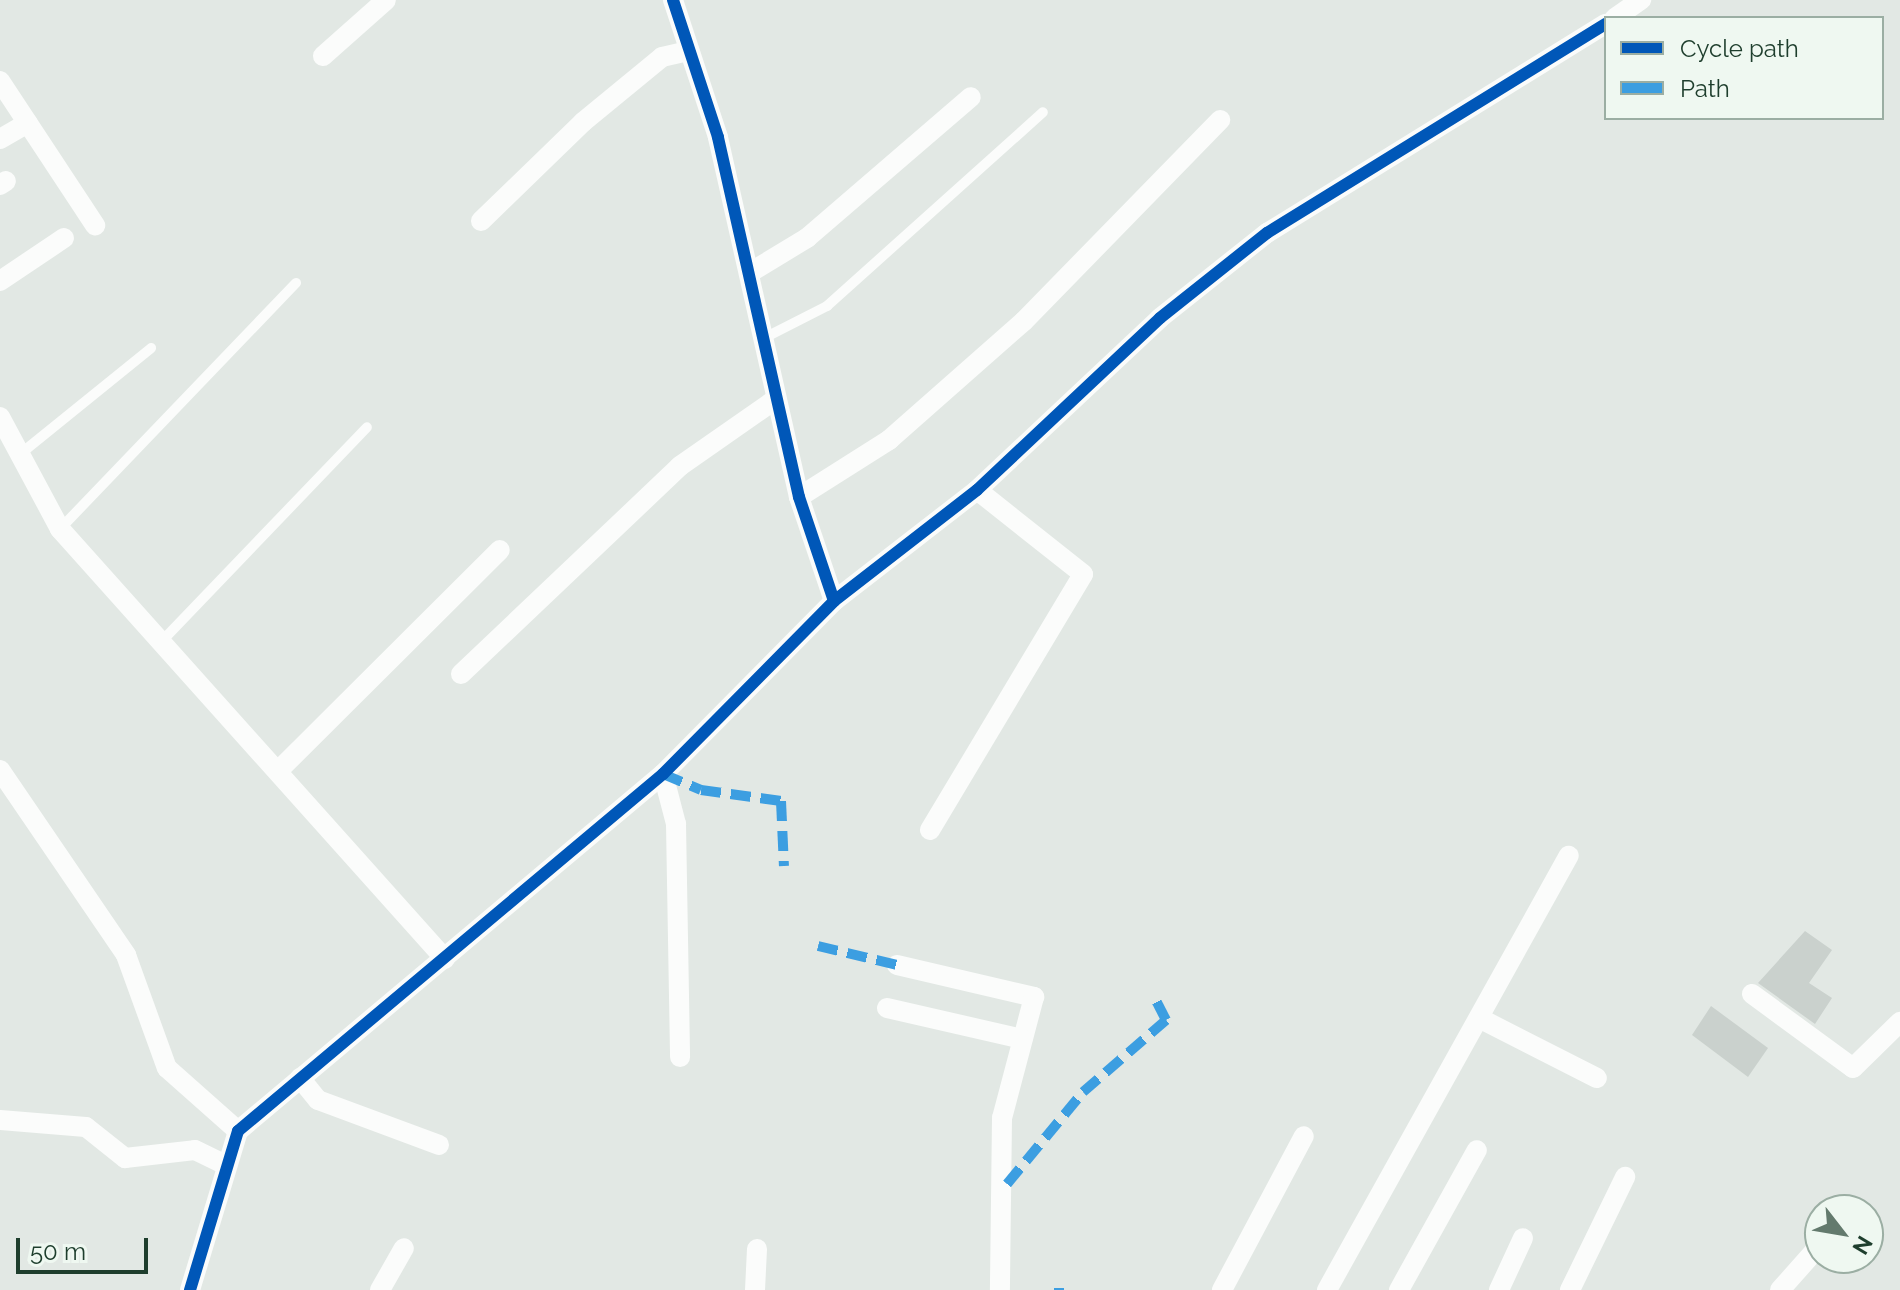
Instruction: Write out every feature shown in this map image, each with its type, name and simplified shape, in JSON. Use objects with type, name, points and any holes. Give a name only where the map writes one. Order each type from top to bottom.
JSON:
[{"type":"street","points":[[323,56],[386,0]]},
{"type":"street","points":[[673,0],[751,272],[799,497],[834,601]]},
{"type":"street","points":[[1618,16],[1641,0]]},
{"type":"street","points":[[190,1290],[224,1164],[238,1131],[663,774],[834,601],[977,490],[1136,339],[1267,233],[1604,25]]},
{"type":"street","points":[[481,221],[595,113],[662,57],[689,51]]},
{"type":"street","points":[[0,81],[95,225]]},
{"type":"street","points":[[751,272],[807,238],[971,97]]},
{"type":"street","points":[[799,497],[889,440],[1024,321],[1220,120]]},
{"type":"street","points":[[0,139],[28,123]]},
{"type":"street","points":[[0,281],[64,238]]},
{"type":"street","points":[[461,674],[680,466],[776,399]]},
{"type":"street","points":[[0,417],[16,458],[60,529],[445,959]]},
{"type":"street","points":[[930,830],[1083,574],[977,490]]},
{"type":"street","points":[[278,771],[500,550]]},
{"type":"street","points":[[0,770],[126,955],[167,1068],[238,1131]]},
{"type":"street","points":[[663,774],[676,824],[680,1057]]},
{"type":"street","points":[[1327,1290],[1481,1019],[1569,856]]},
{"type":"street","points":[[897,965],[1034,997],[1002,1118],[1000,1290]]},
{"type":"street","points":[[1752,994],[1853,1068],[1900,1022]]},
{"type":"street","points":[[887,1008],[1022,1039]]},
{"type":"street","points":[[1481,1019],[1597,1078]]},
{"type":"street","points":[[300,1078],[318,1100],[439,1145]]},
{"type":"street","points":[[0,1120],[86,1127],[125,1158],[195,1150],[224,1164]]},
{"type":"street","points":[[1222,1290],[1304,1136]]},
{"type":"street","points":[[1399,1290],[1477,1150]]},
{"type":"street","points":[[1570,1290],[1625,1177]]},
{"type":"street","points":[[1499,1290],[1523,1238]]},
{"type":"street","points":[[380,1290],[404,1248]]},
{"type":"street","points":[[755,1290],[757,1249]]},
{"type":"street","points":[[1780,1290],[1804,1263]]},
{"type":"lane","points":[[764,338],[827,306],[1043,112]]},
{"type":"lane","points":[[60,529],[296,283]]},
{"type":"lane","points":[[16,458],[151,348]]},
{"type":"lane","points":[[162,641],[367,427]]},
{"type":"building","points":[[1805,931],[1832,950],[1809,983],[1832,998],[1815,1024],[1758,983]]},
{"type":"building","points":[[1711,1006],[1768,1048],[1748,1077],[1692,1035]]},
{"type":"marked path","points":[[663,774],[701,790],[781,801],[784,866]]},
{"type":"marked path","points":[[818,946],[897,965]]},
{"type":"marked path","points":[[1007,1184],[1083,1092],[1166,1020],[1156,1000]]},
{"type":"cycle path","points":[[190,1290],[238,1131],[663,774],[834,601],[799,497],[718,137],[673,0]]},
{"type":"cycle path","points":[[834,601],[977,490],[1160,318],[1267,233],[1604,25]]}]
